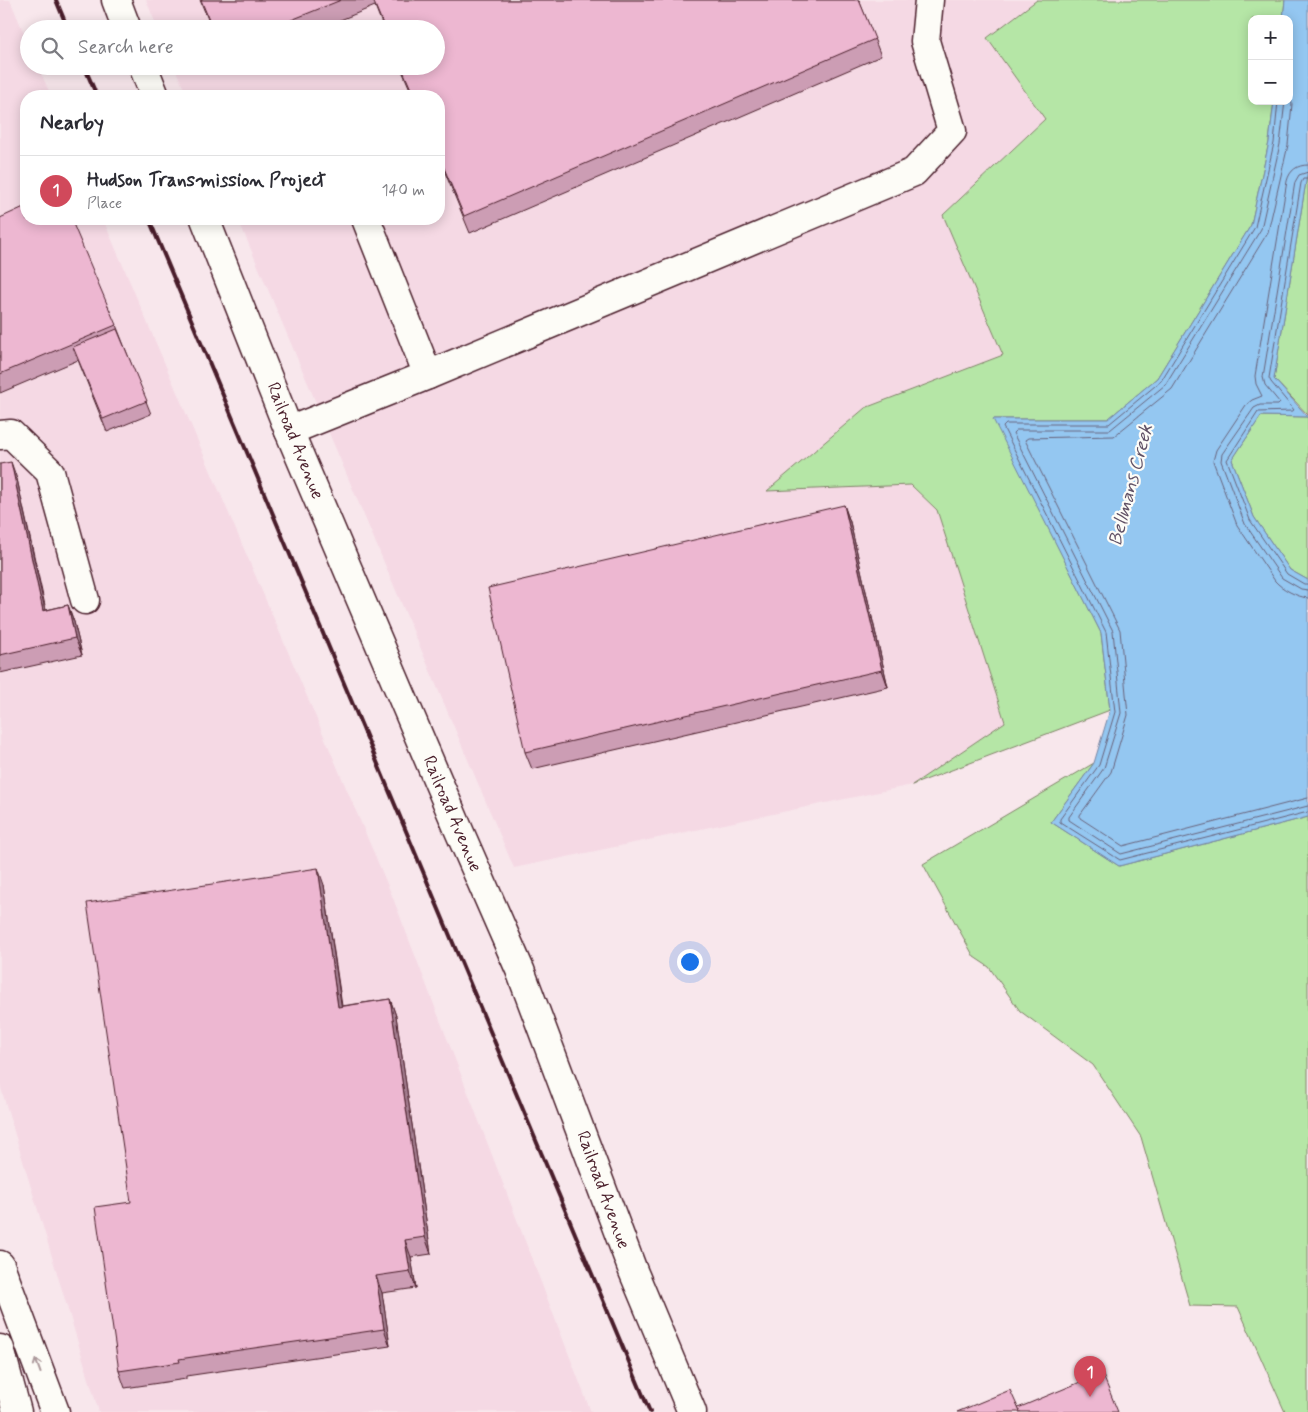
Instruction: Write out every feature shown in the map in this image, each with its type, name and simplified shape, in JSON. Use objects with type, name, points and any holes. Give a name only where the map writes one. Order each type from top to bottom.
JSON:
[{"type":"street","points":[[116,0],[124,20]]},
{"type":"street","points":[[289,431],[914,172],[952,130],[925,41],[929,0]]},
{"type":"street","points":[[147,75],[153,90]]},
{"type":"street","name":"Railroad Avenue","points":[[207,225],[289,431],[520,970],[633,1271],[692,1412]]},
{"type":"street","points":[[368,225],[428,375]]},
{"type":"street","points":[[0,435],[12,434],[50,472],[85,600]]},
{"type":"street","points":[[0,1265],[55,1412]]},
{"type":"street","points":[[0,1349],[17,1412]]},
{"type":"shaded area","points":[[0,0],[10,0],[20,24],[20,75],[42,75],[48,90],[20,90],[20,225],[106,225],[391,893],[591,1412],[99,1412],[0,1085]]},
{"type":"shaded area","points":[[146,0],[1037,0],[987,38],[1045,119],[943,215],[1003,355],[865,408],[768,491],[911,485],[937,510],[1005,722],[912,785],[514,868],[241,225],[445,225],[445,90],[184,90],[178,75],[445,75],[445,20],[154,20]]},
{"type":"green space","points":[[1037,0],[1285,0],[1283,15],[1248,15],[1248,105],[1274,105],[1269,142],[1251,225],[1157,378],[1108,419],[994,419],[1101,633],[1110,710],[912,785],[1005,722],[937,510],[911,485],[767,491],[865,408],[1003,355],[943,215],[1045,119],[987,38]]},
{"type":"green space","points":[[1308,169],[1308,415],[1274,379]]},
{"type":"green space","points":[[1261,416],[1308,417],[1308,580],[1290,570],[1254,517],[1232,460]]},
{"type":"green space","points":[[1094,763],[1051,822],[1119,866],[1308,817],[1308,1412],[1285,1412],[1238,1307],[1190,1306],[1141,1137],[1093,1065],[1020,1011],[989,967],[974,957],[923,864]]},
{"type":"water","name":"Bellmans Creek","points":[[1285,0],[1308,0],[1308,169],[1274,379],[1308,417],[1261,416],[1232,460],[1254,517],[1290,570],[1308,580],[1308,817],[1119,866],[1051,822],[1094,763],[1110,710],[1101,633],[993,419],[1108,419],[1157,378],[1251,225],[1269,142],[1274,105],[1293,105],[1293,15],[1283,15]]},
{"type":"building","points":[[201,0],[341,0],[291,20],[209,20]]},
{"type":"building","points":[[373,0],[859,0],[875,39],[464,216],[445,170],[445,90],[411,90],[405,75],[445,75],[445,20],[381,20]]},
{"type":"building","points":[[20,209],[20,225],[74,225],[116,325],[0,374],[0,218]]},
{"type":"building","points":[[117,329],[147,401],[103,419],[73,347]]},
{"type":"building","points":[[11,462],[43,611],[68,605],[75,638],[0,655],[0,464]]},
{"type":"building","points":[[844,505],[882,670],[525,752],[488,588]]},
{"type":"building","points":[[318,868],[338,1007],[390,999],[425,1237],[405,1240],[410,1271],[376,1276],[384,1329],[179,1359],[180,1362],[119,1371],[95,1207],[131,1202],[87,903]]},
{"type":"building","points":[[1102,1373],[1118,1412],[1020,1412],[1018,1408]]},
{"type":"building","points":[[1010,1390],[1020,1412],[957,1412]]},
{"type":"railway","points":[[56,0],[64,20]]},
{"type":"railway","points":[[88,75],[94,90]]},
{"type":"railway","points":[[152,225],[650,1412]]},
{"type":"place","name":"Hudson Transmission Project","points":[[1090,1397]]}]
